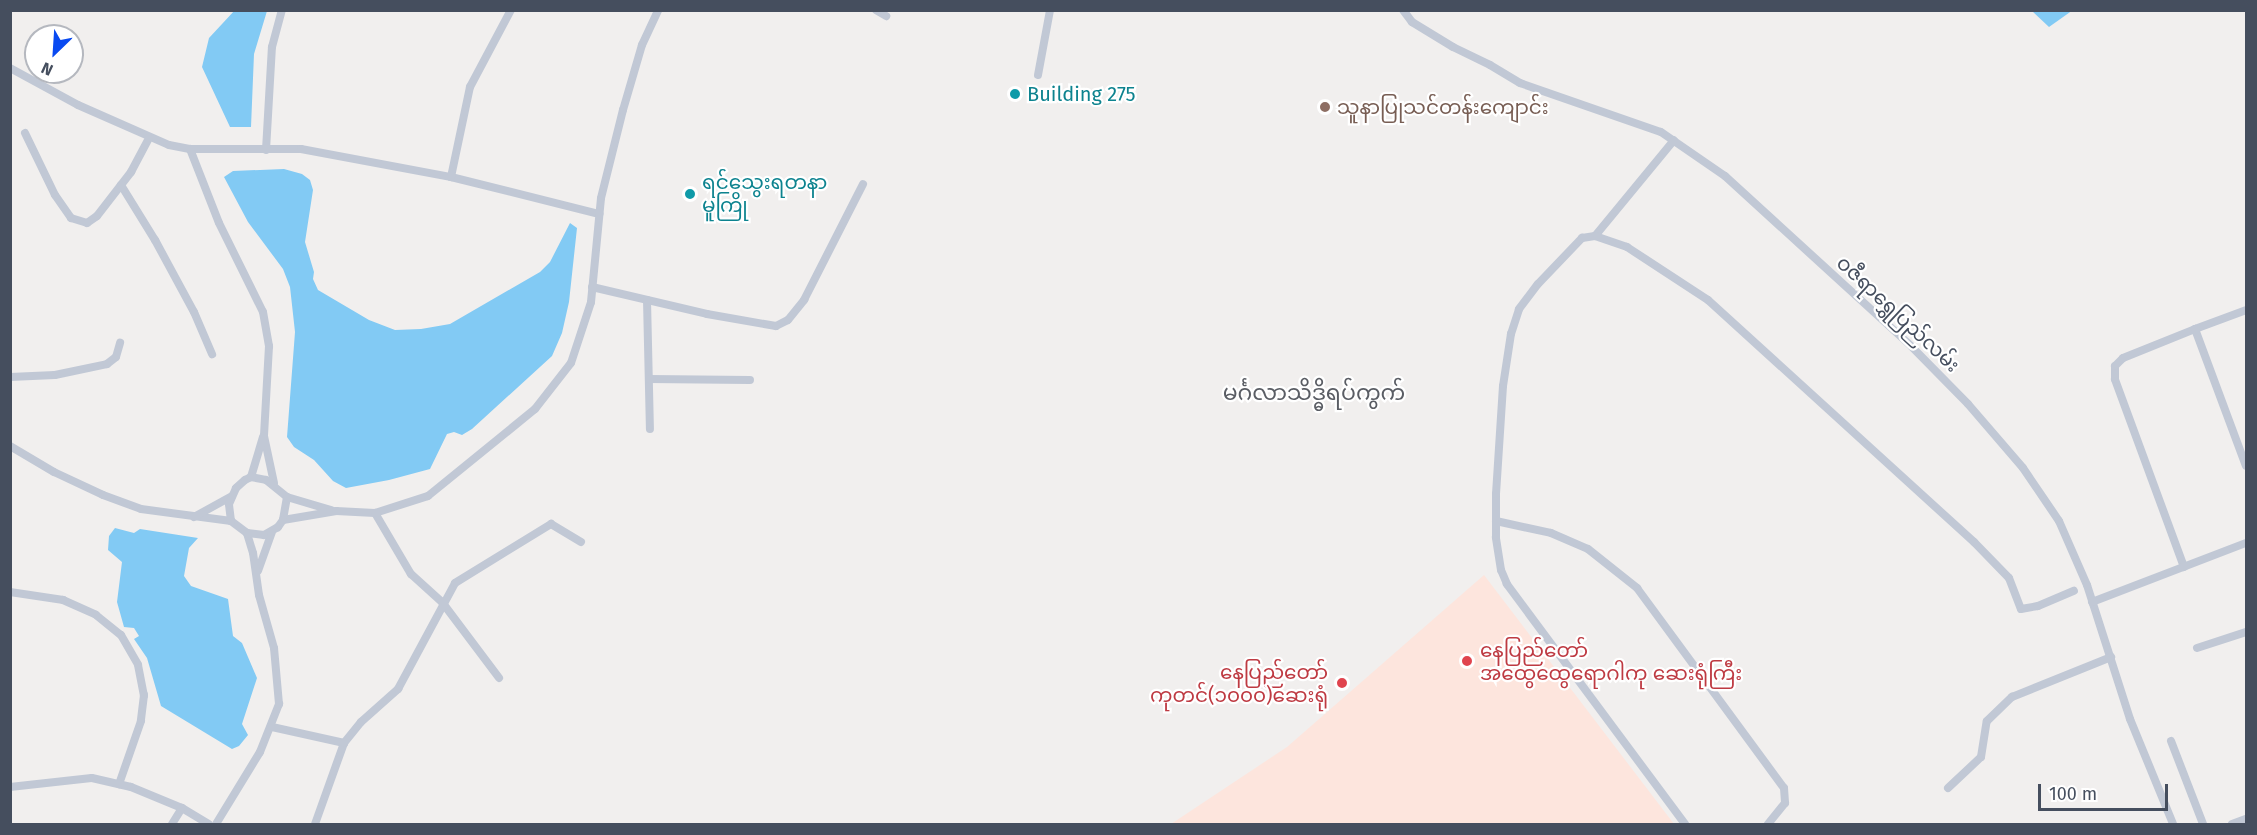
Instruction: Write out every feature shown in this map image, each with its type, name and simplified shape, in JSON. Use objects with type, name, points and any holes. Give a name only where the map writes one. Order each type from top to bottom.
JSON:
[{"type":"street","points":[[266,150],[272,47],[282,10]]},
{"type":"street","points":[[451,177],[470,87],[511,10]]},
{"type":"street","points":[[283,520],[336,511],[375,513],[428,496],[535,409],[571,363],[591,302],[599,214],[622,110],[642,45],[658,10]]},
{"type":"street","points":[[876,10],[886,16]]},
{"type":"street","points":[[1038,75],[1050,10]]},
{"type":"street","name":"ဝဇီရာရွှေပြည်လမ်း","points":[[1403,10],[1412,22],[1520,83],[1661,132],[1674,140],[1725,176],[1912,347],[1968,404],[2023,468],[2059,522],[2092,602],[2130,719],[2174,825]]},
{"type":"street","points":[[10,68],[78,105],[149,138],[190,149],[301,149],[451,177],[599,214]]},
{"type":"street","points":[[25,133],[55,195],[71,218],[87,223],[97,216],[121,184],[149,138]]},
{"type":"street","points":[[1595,236],[1674,140]]},
{"type":"street","points":[[190,149],[219,223],[263,312],[269,346],[264,436],[251,477],[236,488],[232,496],[231,521]]},
{"type":"street","points":[[121,184],[194,312],[212,354]]},
{"type":"street","points":[[592,287],[776,326],[788,320],[804,300],[863,184]]},
{"type":"street","points":[[1685,825],[1508,584],[1501,570],[1496,521],[1503,386],[1511,334],[1517,315],[1538,284],[1582,238],[1595,236],[1627,247],[1708,300],[1974,542],[2009,578],[2021,609],[2038,606],[2074,591]]},
{"type":"street","points":[[647,300],[650,429]]},
{"type":"street","points":[[2184,567],[2115,379],[2115,366],[2123,358],[2247,310]]},
{"type":"street","points":[[2195,329],[2247,466]]},
{"type":"street","points":[[10,377],[55,375],[107,364],[116,357],[120,343]]},
{"type":"street","points":[[649,380],[750,380]]},
{"type":"street","points":[[264,436],[274,483],[286,497],[336,511]]},
{"type":"street","points":[[10,446],[54,472],[103,495],[141,509],[231,521],[247,533],[264,535],[272,532]]},
{"type":"street","points":[[251,477],[274,483]]},
{"type":"street","points":[[194,517],[232,496]]},
{"type":"street","points":[[258,573],[272,532],[283,520],[286,497]]},
{"type":"street","points":[[375,513],[411,574],[442,602],[500,678]]},
{"type":"street","points":[[1496,521],[1551,533],[1588,549],[1636,588],[1784,788],[1785,803],[1768,825]]},
{"type":"street","points":[[315,825],[344,743],[361,722],[398,689],[442,602],[455,583],[551,524],[581,542]]},
{"type":"street","points":[[216,825],[260,752],[272,727],[279,704],[274,648],[259,595],[258,573],[247,533]]},
{"type":"street","points":[[2092,602],[2247,543]]},
{"type":"street","points":[[10,592],[63,600],[96,615],[121,634],[138,665],[144,695],[141,721],[118,784]]},
{"type":"street","points":[[2197,648],[2247,632]]},
{"type":"street","points":[[1948,788],[1981,757],[1988,721],[2012,697],[2110,657]]},
{"type":"street","points":[[272,727],[344,743]]},
{"type":"street","points":[[2171,741],[2203,825]]},
{"type":"street","points":[[10,787],[92,778],[118,784],[182,808],[209,825]]},
{"type":"street","points":[[171,825],[182,808]]},
{"type":"street","points":[[2232,825],[2247,819]]},
{"type":"shaded area","name":"နေပြည်တော် အထွေထွေရောဂါကု ဆေးရုံကြီး","points":[[1484,575],[1674,824],[1171,824],[1287,747]]},
{"type":"water","points":[[235,10],[267,11],[254,54],[251,127],[230,127],[202,67],[209,38]]},
{"type":"water","points":[[2032,10],[2073,10],[2049,27],[2032,11]]},
{"type":"water","points":[[284,169],[302,174],[310,180],[313,190],[305,242],[314,272],[313,279],[318,290],[369,320],[395,330],[421,329],[450,324],[540,272],[550,262],[570,223],[577,228],[569,302],[562,333],[552,356],[472,429],[462,435],[454,432],[447,434],[430,469],[346,488],[333,481],[314,460],[294,447],[287,437],[295,332],[290,287],[283,269],[248,222],[224,177],[233,171]]},
{"type":"water","points":[[115,528],[134,533],[140,529],[198,538],[189,548],[184,576],[191,586],[228,599],[233,636],[242,643],[257,678],[242,724],[248,735],[239,746],[232,749],[161,706],[147,658],[134,639],[139,636],[134,628],[124,627],[117,602],[122,562],[108,550],[109,536]]},
{"type":"place","name":"Building 275","points":[[1015,94]]},
{"type":"place","name":"သူနာပြုသင်တန်းကျောင်း","points":[[1325,107]]},
{"type":"place","name":"ရင်သွေးရတနာ မူကြို","points":[[690,194]]},
{"type":"place","name":"နေပြည်တော် အထွေထွေရောဂါကု ဆေးရုံကြီး","points":[[1467,661]]},
{"type":"place","name":"နေပြည်တော် ကုတင်(၁၀၀၀)ဆေးရုံ","points":[[1342,683]]},
{"type":"district","name":"မင်္ဂလာသိဒ္ဓိရပ်ကွက်","points":[[1314,393]]}]
